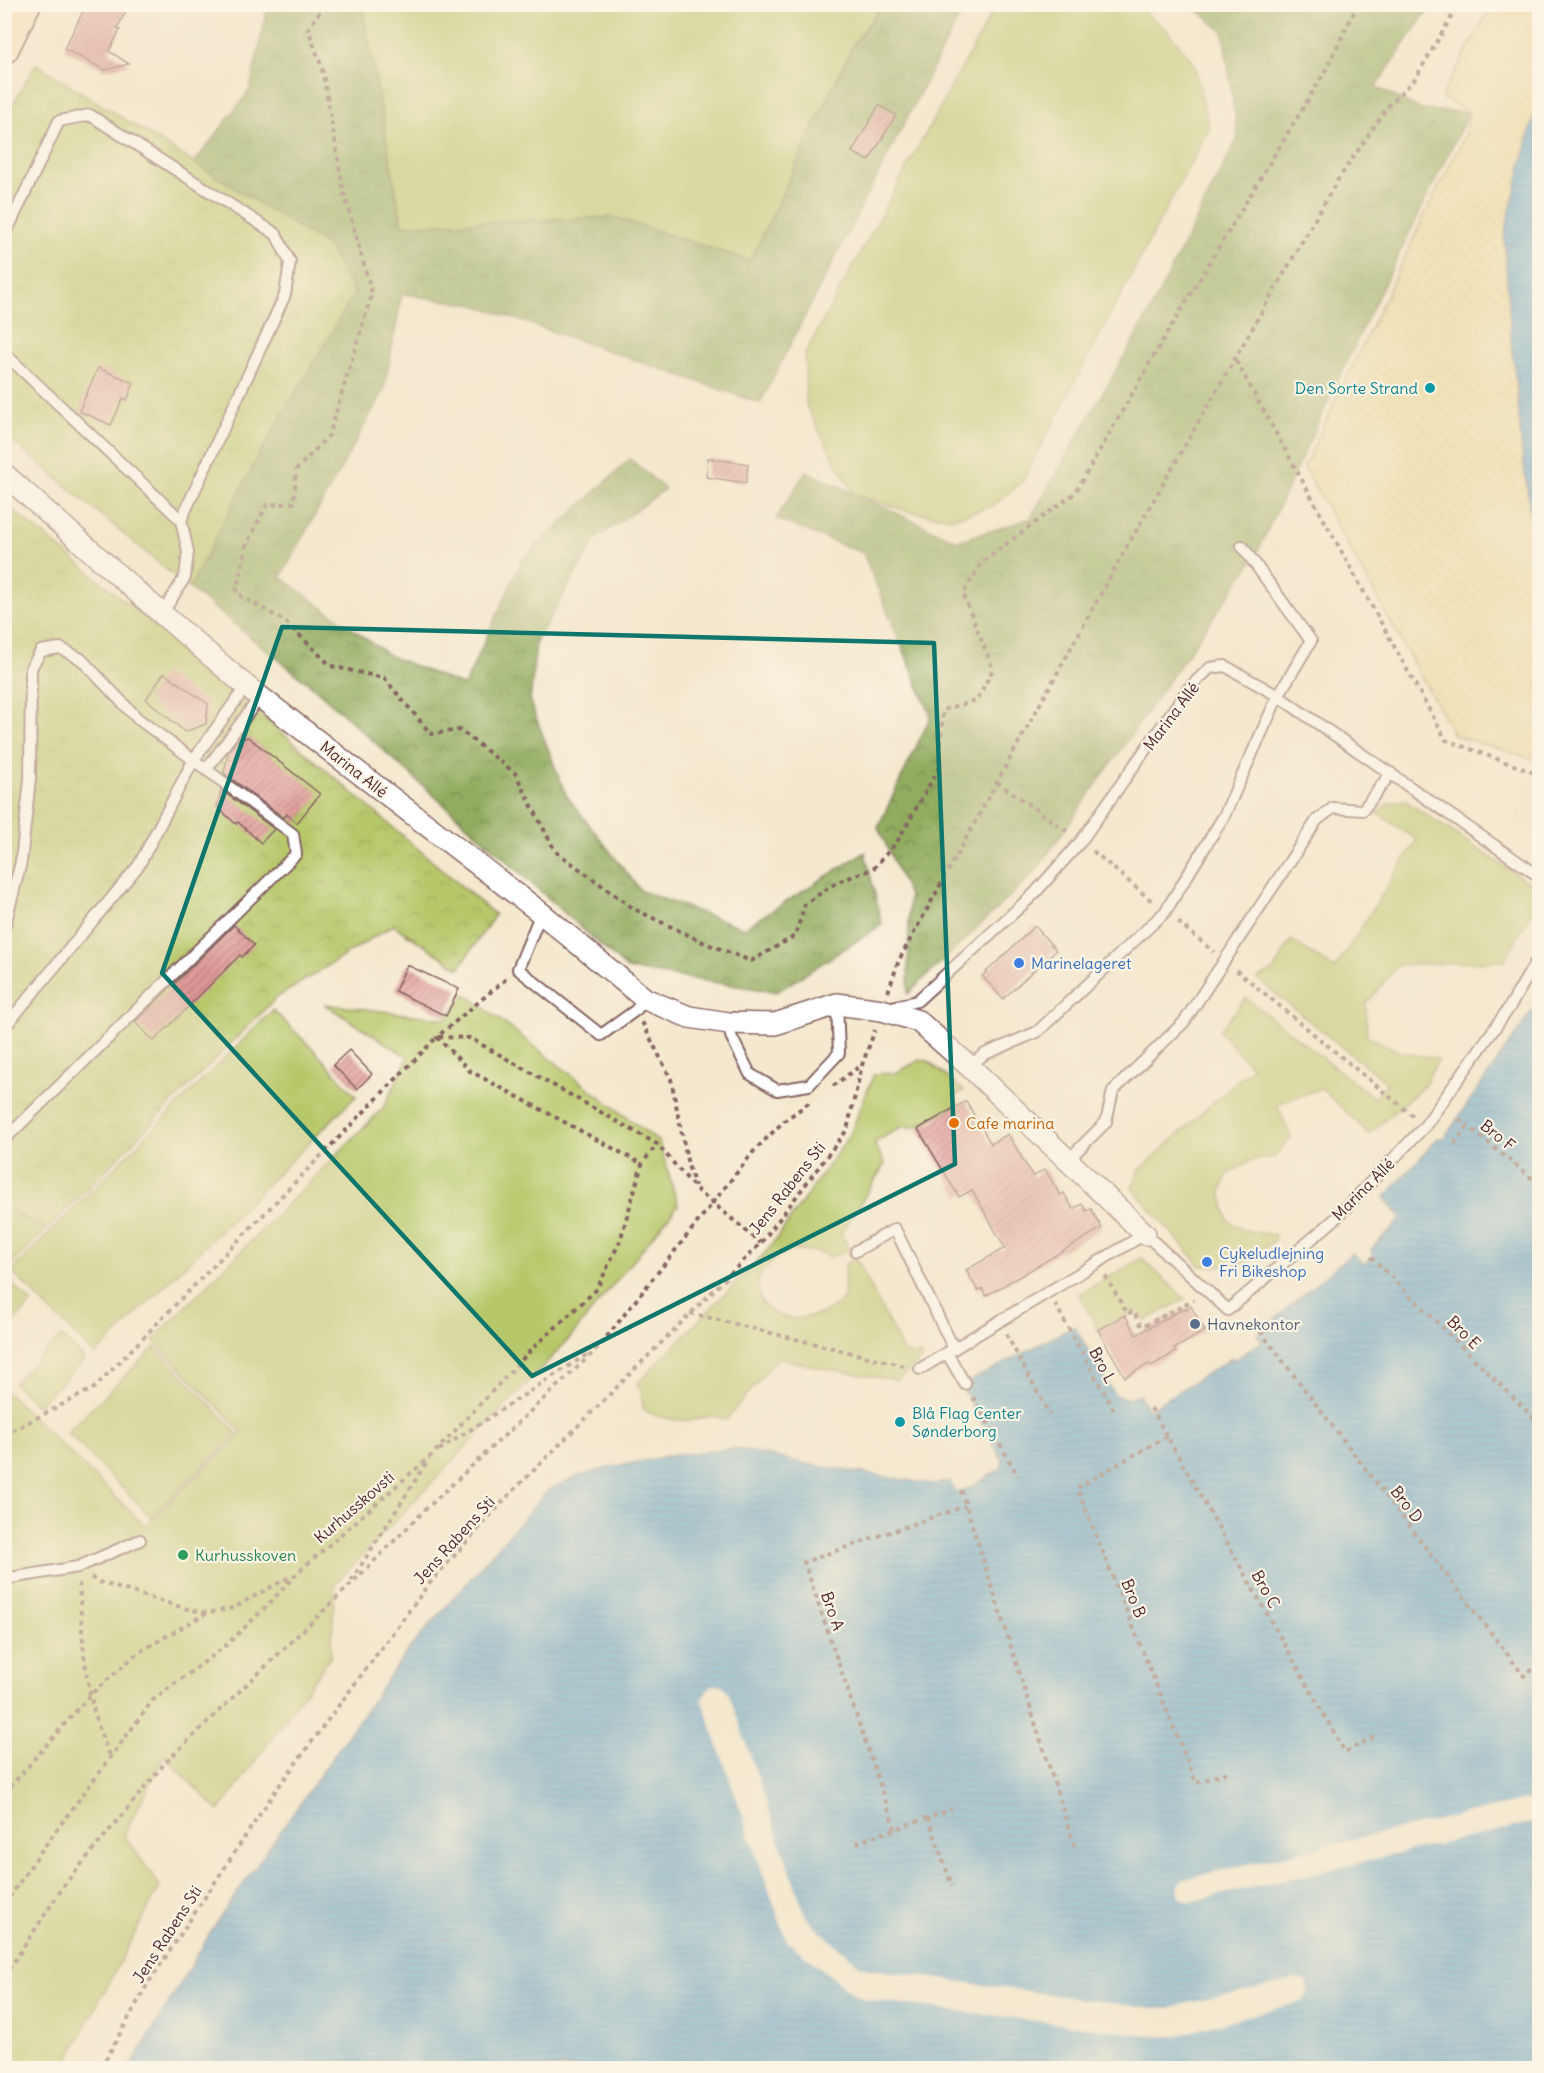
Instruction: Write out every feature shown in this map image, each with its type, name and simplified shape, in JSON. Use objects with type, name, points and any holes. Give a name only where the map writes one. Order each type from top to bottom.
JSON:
[{"type":"street","points":[[4,49],[26,4]]},
{"type":"street","name":"Marina Allé","points":[[4,474],[253,691],[541,913],[641,1005],[689,1017],[729,1023],[775,1024],[837,1004],[882,1010],[918,1021],[969,1066],[1145,1234]]},
{"type":"lane","points":[[4,237],[59,121],[90,115],[276,234],[290,262],[285,295],[181,520]]},
{"type":"lane","points":[[4,353],[181,520],[188,552],[185,577],[162,614]]},
{"type":"lane","points":[[969,1066],[985,1054],[1037,1032],[1165,912],[1224,816],[1278,696],[1311,641],[1242,546]]},
{"type":"lane","points":[[4,929],[21,862],[30,778],[32,668],[41,651],[60,648],[81,659],[137,718],[292,834],[296,854],[4,1140]]},
{"type":"lane","name":"Marina Allé","points":[[882,1010],[917,1001],[1035,893],[1082,841],[1188,689],[1210,668],[1225,666],[1278,696],[1539,877]]},
{"type":"lane","points":[[4,1028],[139,864],[193,761],[253,691]]},
{"type":"lane","points":[[206,770],[253,691]]},
{"type":"lane","points":[[1068,1160],[1106,1122],[1113,1091],[1184,1022],[1317,820],[1333,808],[1363,810],[1391,773]]},
{"type":"lane","points":[[541,913],[518,969],[601,1035],[641,1005]]},
{"type":"lane","name":"Marina Allé","points":[[1145,1234],[1228,1310],[1334,1220],[1425,1126],[1509,1008],[1539,955]]},
{"type":"lane","points":[[729,1023],[731,1036],[750,1074],[777,1090],[809,1085],[839,1053],[837,1004]]},
{"type":"lane","points":[[856,1251],[895,1229],[965,1384]]},
{"type":"lane","points":[[920,1370],[1145,1234]]},
{"type":"lane","points":[[4,1579],[78,1567],[140,1540]]},
{"type":"path","points":[[325,4],[308,29],[322,68],[344,193],[372,294],[329,435],[296,470],[294,503],[267,505],[247,543],[236,593],[286,622],[332,666],[384,678],[431,734],[460,730],[515,773],[555,851],[634,909],[705,943],[751,961],[795,936],[805,904],[837,882],[873,869],[897,842],[939,768],[943,710],[977,700],[993,669],[963,594],[982,562],[1075,493],[1163,340],[1324,73],[1358,4]]},
{"type":"path","name":"Jens Rabens Sti","points":[[101,2068],[147,1985],[276,1790],[429,1584],[507,1497],[761,1243],[847,1130],[862,1065],[904,950],[1120,560],[1337,181],[1389,105],[1415,79],[1459,4]]},
{"type":"path","points":[[1235,361],[1446,740],[1539,775]]},
{"type":"path","points":[[4,1435],[94,1388],[437,1036],[518,969]]},
{"type":"path","points":[[641,1005],[671,1079],[688,1165],[696,1189]]},
{"type":"path","points":[[1534,1011],[1539,1015]]},
{"type":"path","points":[[437,1036],[470,1038],[657,1144],[696,1189],[761,1243]]},
{"type":"path","points":[[437,1036],[470,1071],[642,1164],[657,1144]]},
{"type":"path","points":[[833,1086],[862,1065]]},
{"type":"path","points":[[4,1977],[65,1884],[165,1763],[426,1509],[598,1348],[754,1151],[784,1121],[814,1100]]},
{"type":"path","name":"Bro F","points":[[1459,1119],[1539,1185]]},
{"type":"path","name":"Bro F","points":[[1454,1144],[1468,1126]]},
{"type":"path","name":"Kurhusskovsti","points":[[4,1905],[40,1851],[153,1700],[223,1648],[266,1607],[298,1572],[432,1454],[532,1349],[597,1288],[620,1241],[642,1164]]},
{"type":"path","name":"Bro E","points":[[1371,1257],[1539,1424]]},
{"type":"path","points":[[1097,1263],[1128,1314],[1133,1311],[1142,1328],[1208,1292]]},
{"type":"path","name":"Bro L","points":[[1048,1293],[1116,1414]]},
{"type":"path","points":[[690,1313],[920,1370]]},
{"type":"path","points":[[999,1322],[1050,1415]]},
{"type":"path","name":"Bro D","points":[[1260,1331],[1524,1676],[1539,1664]]},
{"type":"path","points":[[345,1590],[432,1454],[598,1348]]},
{"type":"path","points":[[965,1384],[1018,1476]]},
{"type":"path","name":"Bro C","points":[[1151,1408],[1345,1752],[1374,1737]]},
{"type":"path","name":"Bro B","points":[[1167,1436],[1077,1488],[1196,1783],[1228,1772]]},
{"type":"path","points":[[961,1490],[1076,1851]]},
{"type":"path","name":"Bro A","points":[[895,1829],[804,1562],[965,1506]]},
{"type":"path","points":[[78,1567],[96,1581],[207,1613]]},
{"type":"path","points":[[78,1567],[84,1657],[90,1695],[101,1736],[110,1755]]},
{"type":"path","points":[[4,1794],[90,1695],[140,1652],[207,1613],[233,1608],[298,1572]]},
{"type":"path","points":[[856,1843],[952,1809]]},
{"type":"path","points":[[928,1817],[952,1886]]},
{"type":"highlighted area","points":[[282,627],[934,643],[955,1164],[532,1376],[162,973]]},
{"type":"green space","points":[[268,5],[362,5],[402,225],[614,217],[750,261],[853,45],[882,5],[973,5],[958,19],[760,403],[475,305],[402,294],[384,390],[281,577],[390,656],[464,686],[522,560],[630,459],[665,489],[595,540],[536,642],[530,702],[566,795],[641,891],[744,928],[865,852],[882,925],[777,992],[627,969],[314,688],[189,588],[261,451],[329,247],[194,163],[250,90]]},
{"type":"green space","points":[[362,5],[882,5],[853,45],[751,261],[614,217],[402,225]]},
{"type":"green space","points":[[996,5],[1135,5],[1166,29],[1194,63],[1209,128],[1022,482],[993,506],[953,518],[910,512],[854,494],[806,405],[805,354]]},
{"type":"green space","points":[[1191,5],[1431,5],[1376,87],[1422,110],[1469,112],[1365,323],[1254,559],[1035,872],[908,994],[909,896],[878,827],[931,716],[863,553],[776,519],[806,471],[957,541],[1030,519],[1147,317],[1238,137],[1223,31]]},
{"type":"green space","points":[[36,64],[329,247],[354,294],[261,451],[189,588],[5,435],[5,118]]},
{"type":"green space","points":[[4,503],[189,653],[495,915],[459,968],[393,925],[276,998],[46,1230],[5,1208]]},
{"type":"green space","points":[[1404,800],[1531,884],[1537,903],[1504,961],[1399,965],[1366,1004],[1367,1036],[1400,1052],[1439,1059],[1423,1087],[1369,1134],[1321,1088],[1277,1104],[1291,1137],[1275,1157],[1251,1160],[1227,1175],[1221,1193],[1228,1220],[1243,1230],[1275,1235],[1274,1241],[1241,1265],[1201,1266],[1132,1188],[1139,1171],[1252,1067],[1219,1031],[1246,998],[1374,1098],[1387,1083],[1257,979],[1273,971],[1291,940],[1335,969],[1417,840],[1377,813],[1389,803]]},
{"type":"green space","name":"Kurhusskoven","points":[[466,994],[659,1142],[678,1205],[569,1339],[335,1584],[331,1656],[219,1811],[164,1756],[124,1835],[160,1886],[64,2068],[5,2068],[4,1389],[145,1526],[242,1432],[153,1340],[384,1107],[408,1057],[324,1004],[446,1019]]},
{"type":"green space","points":[[273,1010],[356,1096],[95,1355],[11,1271]]},
{"type":"green space","points":[[920,1060],[928,1061],[964,1091],[955,1096],[958,1104],[917,1127],[901,1127],[874,1143],[885,1164],[841,1234],[850,1249],[831,1257],[805,1250],[782,1255],[768,1265],[762,1273],[758,1281],[758,1290],[763,1304],[775,1314],[791,1318],[818,1315],[833,1308],[844,1299],[845,1264],[856,1258],[903,1351],[913,1356],[920,1354],[922,1359],[897,1380],[826,1369],[778,1358],[726,1420],[706,1417],[694,1420],[674,1420],[654,1415],[643,1409],[641,1389],[636,1385],[769,1249],[850,1135],[874,1074],[896,1073]]},
{"type":"green space","points":[[5,1208],[46,1230],[5,1270]]},
{"type":"green space","points":[[1142,1258],[1185,1299],[1145,1321],[1137,1309],[1098,1330],[1079,1294]]},
{"type":"green space","points":[[7,1279],[32,1303],[5,1331],[5,1282]]},
{"type":"green space","points":[[61,1336],[85,1359],[37,1406],[14,1383]]},
{"type":"green space","points":[[155,1347],[237,1433],[151,1517],[67,1432]]},
{"type":"sand","name":"Den Sorte Strand","points":[[1492,5],[1539,5],[1539,96],[1528,143],[1518,400],[1521,443],[1540,578],[1539,761],[1454,735],[1304,467],[1465,136],[1469,112],[1441,98]]},
{"type":"water","points":[[1539,95],[1539,578],[1521,443],[1504,235]]},
{"type":"water","points":[[1539,1001],[1539,2068],[130,2068],[218,1920],[408,1650],[548,1490],[575,1477],[607,1468],[668,1456],[734,1448],[813,1465],[918,1482],[935,1484],[950,1481],[955,1492],[969,1488],[1002,1468],[1002,1460],[961,1386],[1074,1326],[1114,1394],[1128,1399],[1139,1395],[1148,1410],[1262,1342],[1257,1334],[1352,1253],[1364,1264],[1374,1255],[1370,1250],[1402,1218],[1384,1198],[1438,1138],[1444,1138]]},
{"type":"pier","points":[[713,1685],[722,1685],[728,1692],[806,1917],[859,1965],[869,1969],[1145,2008],[1167,2008],[1298,1979],[1306,1982],[1308,1993],[1303,2001],[1174,2036],[1157,2036],[864,1999],[855,1995],[787,1941],[702,1700],[707,1690]]},
{"type":"pier","points":[[1539,1797],[1539,1821],[1189,1902],[1182,1899],[1179,1893],[1179,1885],[1184,1879]]},
{"type":"building","points":[[87,4],[130,4],[117,28],[120,30],[109,51],[129,64],[105,70],[64,49]]},
{"type":"building","points":[[879,105],[896,115],[869,161],[852,152]]},
{"type":"building","points":[[98,368],[134,383],[127,400],[123,398],[111,425],[79,411]]},
{"type":"building","points":[[708,458],[748,464],[746,483],[706,477]]},
{"type":"building","points":[[164,673],[208,704],[206,724],[185,732],[146,699]]},
{"type":"building","points":[[248,737],[320,794],[297,823],[287,814],[284,818],[224,773],[228,753],[237,740]]},
{"type":"building","points":[[221,790],[274,829],[261,843],[217,807]]},
{"type":"building","points":[[234,925],[254,945],[242,957],[240,955],[154,1041],[135,1022]]},
{"type":"building","name":"Marinelageret","points":[[1035,926],[1056,950],[1003,999],[982,976]]},
{"type":"building","points":[[407,965],[459,989],[446,1016],[395,991]]},
{"type":"building","points":[[349,1050],[372,1074],[357,1089],[333,1065]]},
{"type":"building","points":[[966,1101],[991,1144],[1008,1134],[1033,1177],[1045,1169],[1060,1195],[1064,1193],[1073,1209],[1082,1204],[1086,1211],[1091,1209],[1102,1228],[986,1296],[982,1288],[978,1291],[966,1270],[1005,1248],[972,1190],[959,1197],[918,1129]]},
{"type":"building","points":[[1191,1306],[1205,1331],[1174,1349],[1176,1352],[1125,1377],[1098,1330],[1125,1315],[1136,1335]]},
{"type":"place","name":"Den Sorte Strand","points":[[1430,388]]},
{"type":"place","name":"Marinelageret","points":[[1019,963]]},
{"type":"place","name":"Cafe marina","points":[[954,1123]]},
{"type":"place","name":"Cykeludlejning Fri Bikeshop","points":[[1207,1262]]},
{"type":"place","name":"Havnekontor","points":[[1195,1324]]},
{"type":"place","name":"Blå Flag Center Sønderborg","points":[[900,1422]]},
{"type":"place","name":"Kurhusskoven","points":[[183,1555]]}]
